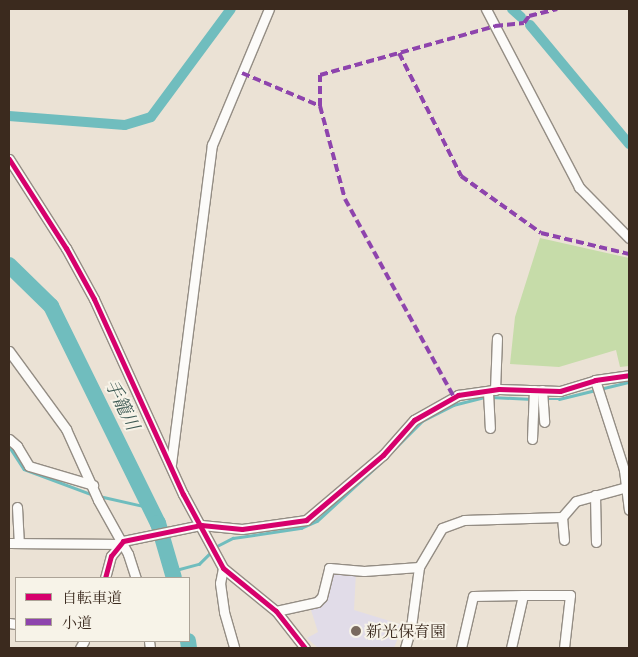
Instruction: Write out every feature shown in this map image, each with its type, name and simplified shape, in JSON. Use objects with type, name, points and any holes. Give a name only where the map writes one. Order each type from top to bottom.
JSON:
[{"type":"street","points":[[171,465],[212,145],[268,9]]},
{"type":"street","points":[[486,9],[580,187],[629,238]]},
{"type":"street","points":[[9,158],[66,248],[94,299],[171,465],[222,568],[276,611],[299,647]]},
{"type":"street","points":[[490,428],[487,409],[492,391],[497,338]]},
{"type":"street","points":[[9,351],[66,429],[95,492],[122,543],[136,577]]},
{"type":"street","points":[[9,543],[122,543],[201,525],[242,529],[306,520],[383,455],[414,420],[458,395],[492,391],[560,391],[629,375]]},
{"type":"street","points":[[595,382],[627,468],[629,510]]},
{"type":"street","points":[[532,440],[538,406],[538,392]]},
{"type":"street","points":[[538,406],[544,422]]},
{"type":"street","points":[[9,440],[17,446],[29,466],[95,492]]},
{"type":"street","points":[[564,540],[562,517],[574,502],[627,487]]},
{"type":"street","points":[[595,496],[596,542]]},
{"type":"street","points":[[18,507],[19,543]]},
{"type":"street","points":[[405,648],[411,627],[419,567],[438,532],[455,521],[562,517]]},
{"type":"street","points":[[105,577],[111,556],[122,543]]},
{"type":"street","points":[[276,611],[317,602],[322,597],[329,568],[364,571],[419,567]]},
{"type":"street","points":[[222,568],[220,583],[224,612],[234,648]]},
{"type":"street","points":[[511,648],[523,595]]},
{"type":"street","points":[[461,648],[473,596],[570,595],[564,648]]},
{"type":"shaded area","points":[[331,572],[356,572],[354,610],[403,625],[394,648],[318,648],[307,638],[318,632],[311,610],[323,605]]},
{"type":"green space","points":[[540,238],[629,258],[629,366],[620,367],[616,350],[559,367],[510,364],[515,317]]},
{"type":"waterway","points":[[9,116],[125,125],[151,117],[231,9]]},
{"type":"waterway","points":[[512,9],[521,17]]},
{"type":"waterway","points":[[530,25],[629,144]]},
{"type":"waterway","name":"手籠川","points":[[9,265],[51,306],[158,523],[174,577]]},
{"type":"waterway","points":[[545,399],[559,399],[629,382]]},
{"type":"waterway","points":[[389,454],[422,421],[453,405],[485,397]]},
{"type":"waterway","points":[[491,397],[532,399]]},
{"type":"waterway","points":[[9,446],[24,469],[93,495]]},
{"type":"waterway","points":[[215,547],[233,538],[301,528],[317,521],[380,463]]},
{"type":"waterway","points":[[99,496],[148,507]]},
{"type":"waterway","points":[[172,571],[199,564],[212,551]]},
{"type":"waterway","name":"手籠川","points":[[188,642],[189,648]]},
{"type":"marked path","points":[[320,106],[320,75],[495,26],[524,23],[529,16],[557,9]]},
{"type":"marked path","points":[[399,53],[461,176],[541,233],[629,254]]},
{"type":"marked path","points":[[242,73],[320,106],[345,199],[454,397]]},
{"type":"cycle path","points":[[9,159],[66,248],[94,299],[183,494],[223,568],[276,611],[305,648]]},
{"type":"cycle path","points":[[105,577],[111,556],[123,541],[201,525],[242,529],[306,520],[383,455],[414,420],[458,395],[499,389],[560,391],[595,380],[629,375]]},
{"type":"place","name":"新光保育園","points":[[356,631]]}]
